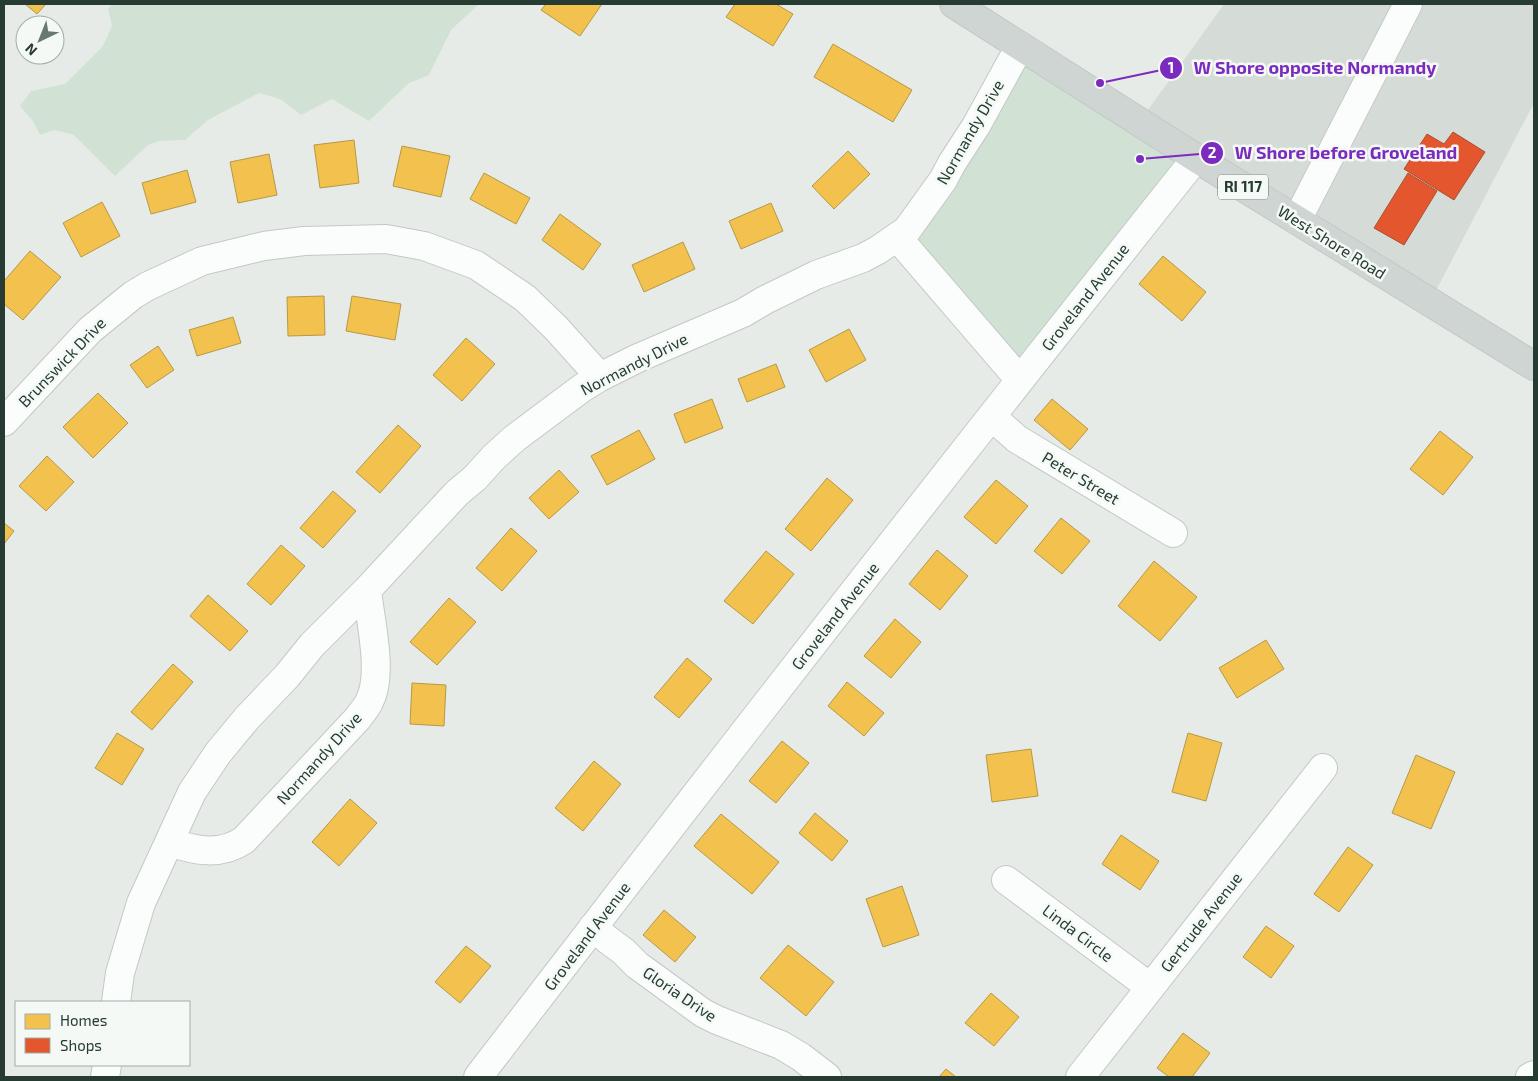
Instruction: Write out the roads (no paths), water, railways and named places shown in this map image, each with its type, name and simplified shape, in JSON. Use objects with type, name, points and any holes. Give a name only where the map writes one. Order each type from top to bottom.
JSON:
[{"type":"main road","name":"West Shore Road","points":[[954,4],[1196,158],[1534,366]]},
{"type":"street","points":[[1297,220],[1408,4]]},
{"type":"street","name":"Normandy Drive","points":[[116,1001],[120,973],[140,903],[192,792],[218,753],[312,645],[367,590],[457,493],[475,478],[494,457],[515,438],[564,401],[600,378],[638,358],[743,313],[816,275],[863,258],[907,230],[914,223],[917,215],[943,180],[976,126],[1020,46]]},
{"type":"street","name":"Groveland Avenue","points":[[478,1077],[709,776],[1196,158]]},
{"type":"street","points":[[897,237],[1020,380]]},
{"type":"street","name":"Brunswick Drive","points":[[4,422],[90,330],[132,295],[202,261],[264,246],[304,242],[386,239],[424,246],[476,265],[525,298],[556,328],[600,378]]},
{"type":"street","name":"Peter Street","points":[[992,417],[1017,439],[1173,534]]},
{"type":"street","name":"Normandy Drive","points":[[170,842],[204,850],[225,850],[240,843],[358,718],[369,703],[376,680],[367,590]]},
{"type":"street","name":"Gertrude Avenue","points":[[1080,1077],[1323,768]]},
{"type":"street","name":"Linda Circle","points":[[1006,880],[1150,987]]},
{"type":"street","name":"Gloria Drive","points":[[593,927],[637,965],[703,1013],[781,1045],[801,1057],[827,1077]]},
{"type":"street","points":[[1530,1077],[1534,1075]]},
{"type":"place","name":"W Shore opposite Normandy","points":[[1100,83]]},
{"type":"place","name":"W Shore before Groveland","points":[[1140,159]]}]
